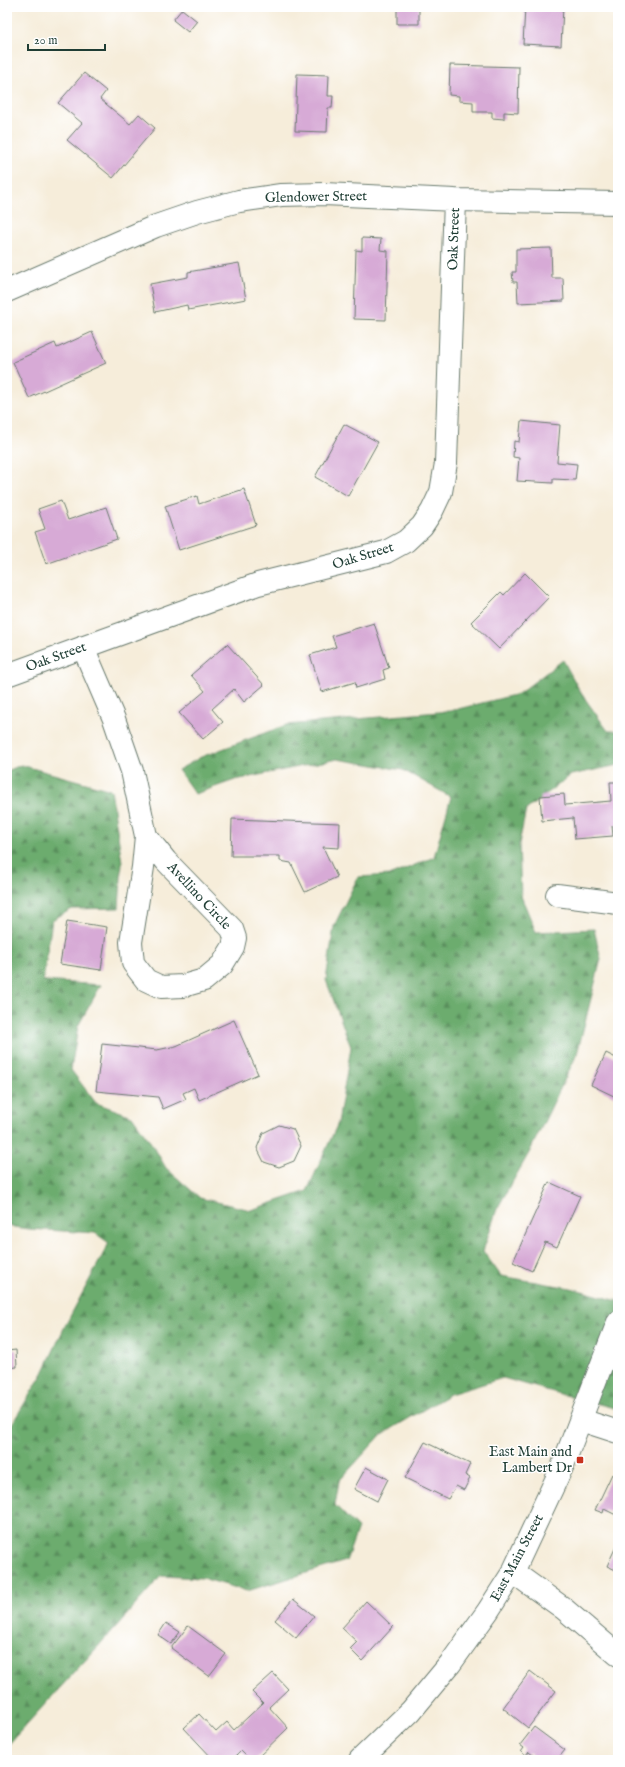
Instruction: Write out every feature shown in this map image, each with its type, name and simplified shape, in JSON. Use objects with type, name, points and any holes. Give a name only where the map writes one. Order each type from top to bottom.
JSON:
[{"type":"street","name":"Glendower Street","points":[[8,286],[156,226],[197,212],[239,201],[281,195],[324,194],[455,200],[618,203]]},
{"type":"street","name":"Oak Street","points":[[7,674],[258,584],[386,552],[406,541],[422,526],[432,511],[441,492],[446,463],[455,200]]},
{"type":"street","name":"Avellino Circle","points":[[83,648],[114,719],[132,771],[146,836],[143,867],[131,942],[132,963],[146,980],[161,987],[183,986],[204,980],[222,965],[233,947],[235,938],[232,929],[166,861],[146,836]]},
{"type":"street","points":[[557,895],[618,903]]},
{"type":"street","name":"East Main Street","points":[[360,1760],[411,1711],[450,1664],[488,1611],[513,1572],[547,1501],[581,1420],[618,1322]]},
{"type":"street","points":[[581,1420],[618,1432]]},
{"type":"street","points":[[513,1572],[563,1608],[618,1655]]},
{"type":"green space","points":[[563,660],[581,693],[608,731],[618,731],[618,765],[571,775],[526,810],[519,844],[521,896],[536,932],[594,929],[601,959],[577,1054],[529,1153],[497,1209],[483,1251],[501,1276],[571,1288],[618,1301],[618,1409],[503,1378],[450,1394],[381,1435],[339,1481],[335,1505],[358,1528],[346,1561],[247,1591],[202,1578],[161,1576],[7,1746],[7,1432],[43,1373],[65,1326],[109,1243],[95,1233],[29,1229],[7,1226],[7,771],[21,765],[111,790],[122,862],[119,908],[72,909],[52,920],[43,981],[101,985],[78,1026],[71,1070],[96,1103],[132,1116],[154,1147],[166,1168],[200,1198],[251,1210],[307,1191],[338,1123],[351,1047],[326,980],[334,926],[358,877],[391,875],[434,857],[451,797],[403,770],[337,759],[235,780],[195,794],[178,770],[201,757],[286,725],[450,711],[518,694]]},
{"type":"building","points":[[397,7],[419,7],[419,24],[397,24]]},
{"type":"building","points":[[525,7],[563,7],[561,46],[523,44]]},
{"type":"building","points":[[182,9],[197,21],[188,32],[173,20]]},
{"type":"building","points":[[450,65],[519,67],[518,113],[504,112],[504,119],[492,118],[492,112],[473,112],[473,102],[459,101],[459,96],[449,95]]},
{"type":"building","points":[[84,73],[106,91],[100,99],[130,124],[139,114],[155,128],[113,178],[67,140],[82,123],[58,103]]},
{"type":"building","points":[[297,74],[329,75],[328,96],[333,96],[332,108],[328,108],[327,132],[295,131]]},
{"type":"building","points":[[362,238],[381,239],[380,250],[388,251],[386,320],[354,319],[356,250],[362,251]]},
{"type":"building","points":[[551,248],[552,278],[563,278],[564,301],[518,303],[517,282],[513,282],[512,272],[516,272],[516,249]]},
{"type":"building","points":[[239,263],[246,299],[188,310],[187,305],[155,312],[150,284],[188,277],[188,272]]},
{"type":"building","points":[[92,332],[106,363],[29,398],[13,362],[55,343],[57,348]]},
{"type":"building","points":[[521,421],[560,425],[557,462],[577,464],[575,480],[553,479],[553,483],[517,481],[519,458],[513,457],[514,441],[519,442]]},
{"type":"building","points":[[344,424],[378,442],[348,496],[315,477]]},
{"type":"building","points":[[244,489],[256,525],[179,550],[165,506],[197,496],[199,504]]},
{"type":"building","points":[[61,501],[68,520],[106,507],[117,539],[46,564],[35,532],[45,529],[38,509]]},
{"type":"building","points":[[525,573],[549,597],[499,649],[471,622],[501,592],[504,595]]},
{"type":"building","points":[[374,623],[389,668],[383,670],[385,679],[356,688],[355,682],[322,692],[310,655],[336,647],[332,636]]},
{"type":"building","points":[[227,644],[264,685],[244,702],[234,689],[212,709],[223,722],[203,739],[179,713],[205,691],[191,675]]},
{"type":"building","points":[[610,782],[618,782],[618,826],[612,826],[613,836],[575,839],[573,818],[542,821],[540,796],[564,794],[565,805],[611,801]]},
{"type":"building","points":[[232,819],[340,823],[339,848],[323,847],[337,877],[305,892],[291,863],[280,861],[280,856],[231,856]]},
{"type":"building","points":[[67,921],[107,927],[101,970],[60,964]]},
{"type":"building","points":[[234,1020],[258,1074],[199,1100],[194,1088],[183,1093],[186,1099],[163,1109],[158,1097],[96,1091],[102,1044],[157,1050],[176,1046]]},
{"type":"building","points":[[606,1053],[618,1059],[618,1098],[591,1085]]},
{"type":"building","points":[[279,1125],[293,1129],[301,1146],[294,1161],[279,1167],[264,1162],[257,1148],[263,1133]]},
{"type":"building","points":[[549,1182],[580,1196],[557,1247],[545,1242],[532,1271],[513,1262]]},
{"type":"building","points":[[16,1350],[17,1367],[7,1368],[7,1351]]},
{"type":"building","points":[[425,1442],[470,1464],[465,1475],[470,1478],[464,1490],[456,1486],[448,1499],[405,1478]]},
{"type":"building","points":[[366,1467],[388,1479],[377,1501],[354,1489]]},
{"type":"building","points":[[612,1474],[618,1476],[618,1516],[604,1509],[603,1513],[595,1510]]},
{"type":"building","points":[[618,1542],[618,1571],[607,1566]]},
{"type":"building","points":[[293,1599],[314,1616],[296,1638],[275,1620]]},
{"type":"building","points":[[366,1601],[393,1627],[362,1661],[350,1649],[357,1642],[342,1628]]},
{"type":"building","points":[[166,1623],[180,1632],[171,1644],[158,1635]]},
{"type":"building","points":[[188,1626],[226,1654],[209,1676],[171,1648]]},
{"type":"building","points":[[530,1671],[556,1691],[528,1728],[503,1708]]},
{"type":"building","points":[[273,1673],[288,1689],[269,1707],[288,1728],[255,1760],[250,1760],[241,1751],[232,1760],[214,1760],[184,1728],[199,1714],[216,1732],[227,1722],[234,1730],[263,1703],[252,1692]]},
{"type":"building","points":[[534,1727],[565,1750],[557,1760],[539,1760],[529,1752],[526,1756],[521,1752],[524,1748],[520,1745]]},
{"type":"place","name":"East Main and Lambert Dr","points":[[580,1460]]}]
